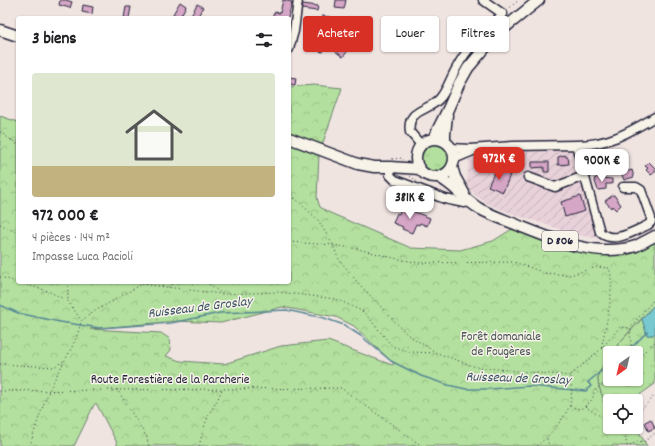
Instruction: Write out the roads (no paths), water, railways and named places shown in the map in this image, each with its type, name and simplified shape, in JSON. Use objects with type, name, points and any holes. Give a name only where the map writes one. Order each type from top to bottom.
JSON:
[{"type":"main road","points":[[433,139],[468,68],[482,50],[502,30],[539,0]]},
{"type":"main road","points":[[0,30],[16,35]]},
{"type":"main road","points":[[448,110],[445,134],[453,163],[455,177],[468,200]]},
{"type":"main road","points":[[291,139],[358,164],[374,167],[420,169]]},
{"type":"main road","points":[[390,167],[410,159],[426,141],[438,139],[448,145]]},
{"type":"main road","points":[[419,149],[416,161],[420,169],[429,175],[436,176],[446,172],[453,163]]},
{"type":"main road","name":"D 806","points":[[436,176],[448,182],[468,200],[488,213],[546,237],[579,247],[604,250],[619,249],[636,245],[655,236]]},
{"type":"street","points":[[291,42],[298,0]]},
{"type":"street","points":[[419,149],[410,132],[410,121],[414,114],[432,105],[441,97],[457,66],[468,50],[503,14],[483,0]]},
{"type":"street","points":[[448,145],[479,149],[513,146],[576,145],[604,142],[628,133],[655,117]]},
{"type":"street","points":[[576,145],[600,232],[610,238],[618,238],[648,225],[651,222],[641,190],[636,187],[623,187]]},
{"type":"street","points":[[453,163],[479,149]]},
{"type":"street","points":[[390,167],[390,175],[395,180],[445,199],[464,203],[468,200]]},
{"type":"street","points":[[528,177],[555,187],[584,176]]},
{"type":"water","points":[[655,304],[655,333],[653,335],[647,335],[642,319]]},
{"type":"waterway","name":"Ruisseau de Groslay","points":[[0,305],[18,313],[60,322],[100,328],[171,323],[220,313],[286,310],[324,318],[344,325],[361,336],[391,361],[421,376],[466,389],[529,386],[586,391],[591,386],[588,382],[603,370]]},
{"type":"waterway","name":"Ruisseau de Groslay","points":[[633,346],[647,332]]},
{"type":"park label","name":"Forêt domaniale de Fougères","points":[[501,344]]}]
